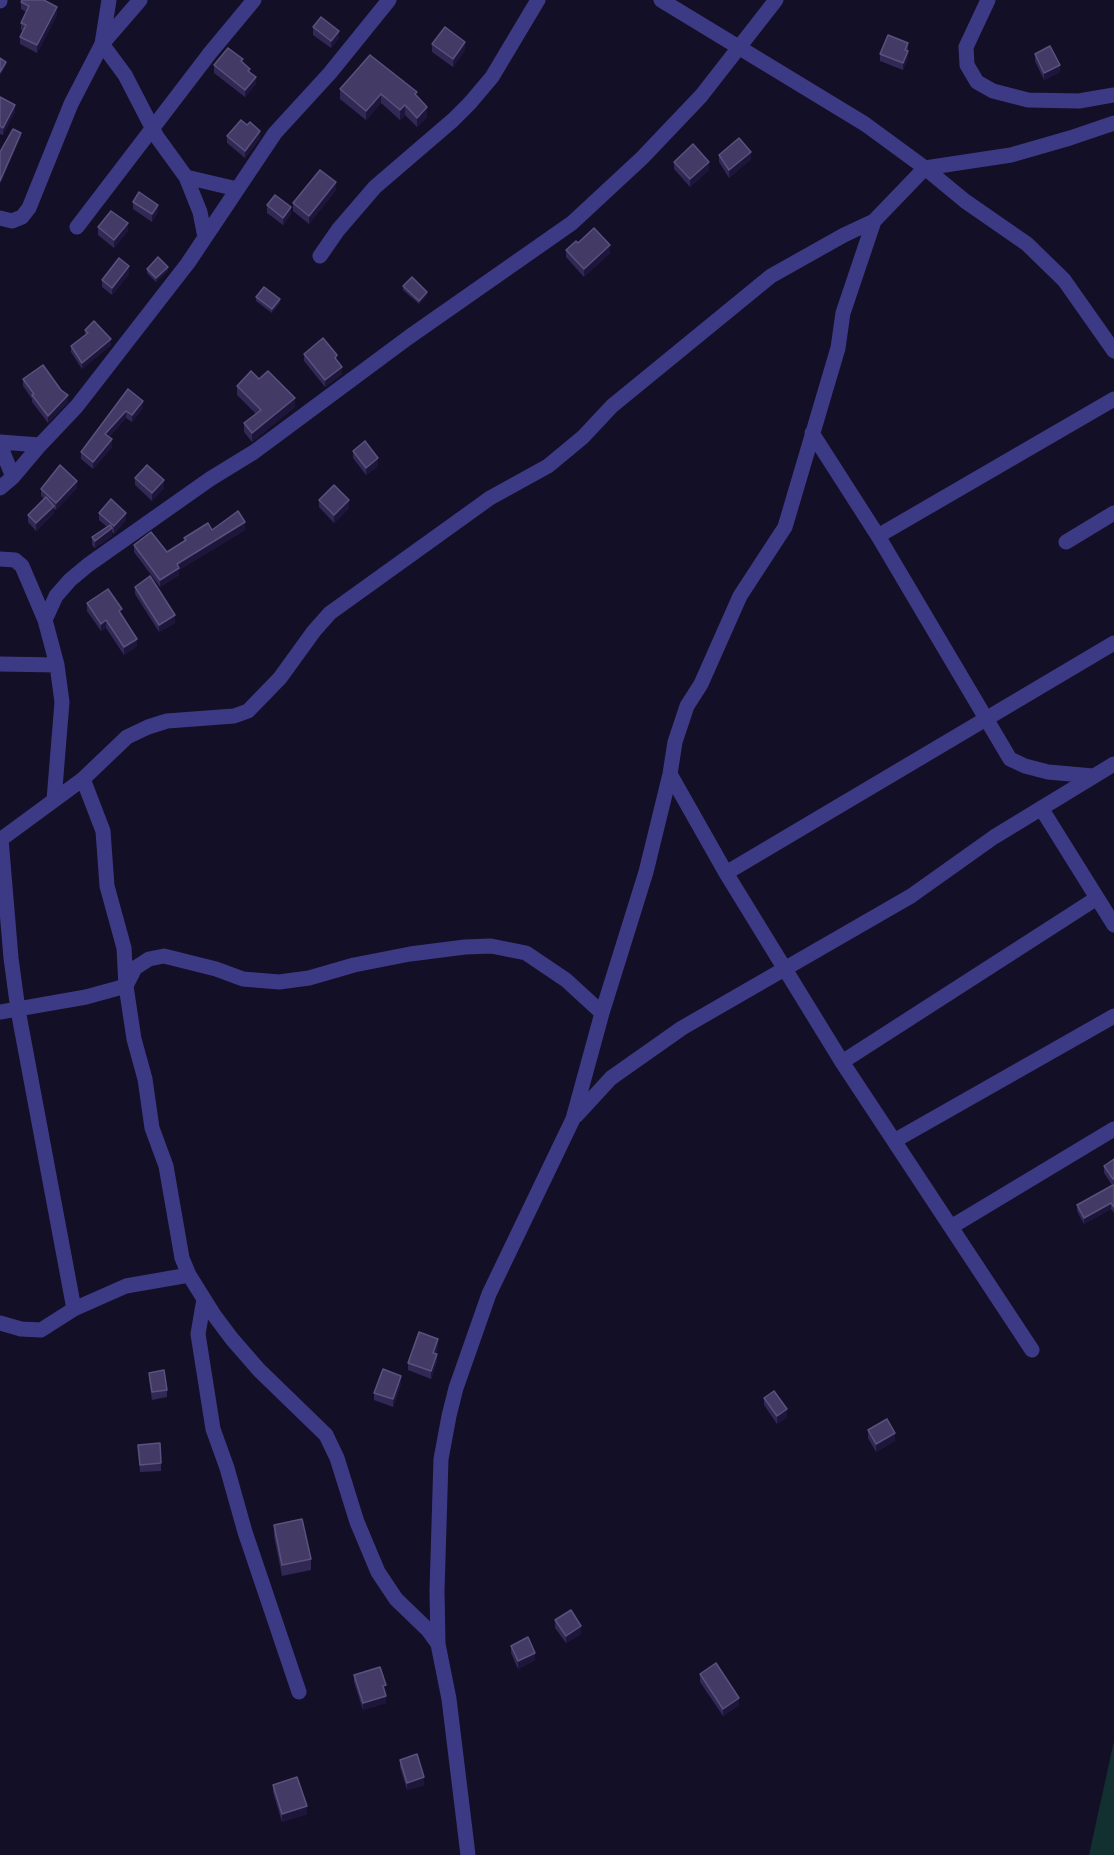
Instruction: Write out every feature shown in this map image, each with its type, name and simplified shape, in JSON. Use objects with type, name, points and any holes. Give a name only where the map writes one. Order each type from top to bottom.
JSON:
[{"type":"street","points":[[109,0],[102,44],[125,75],[153,128],[186,177],[200,212],[206,237]]},
{"type":"street","points":[[0,218],[12,221],[22,217],[29,208],[71,104],[102,44],[140,0]]},
{"type":"street","points":[[78,227],[210,52],[254,0]]},
{"type":"street","points":[[0,488],[13,477],[78,406],[188,263],[276,133],[330,73],[389,0]]},
{"type":"street","points":[[320,256],[338,230],[375,187],[470,103],[492,77],[538,0]]},
{"type":"street","points":[[661,0],[865,124],[965,201],[1028,244],[1064,280],[1114,351]]},
{"type":"street","points":[[45,620],[56,596],[88,565],[210,479],[254,452],[399,343],[572,223],[642,158],[701,96],[776,0]]},
{"type":"street","points":[[988,0],[966,47],[967,65],[977,82],[993,91],[1028,100],[1079,101],[1114,95]]},
{"type":"street","points":[[74,1309],[18,1010],[1,840],[83,779],[127,737],[167,721],[234,716],[248,711],[280,678],[330,613],[490,498],[548,466],[583,437],[612,406],[771,276],[874,221],[925,168],[1011,155],[1114,123]]},
{"type":"street","points":[[186,177],[237,189]]},
{"type":"street","points":[[468,1855],[449,1698],[438,1644],[440,1483],[443,1442],[449,1416],[468,1351],[489,1294],[573,1119],[602,1013],[646,872],[670,774],[675,742],[687,706],[701,684],[740,596],[784,526],[792,507],[838,348],[843,313],[874,221]]},
{"type":"street","points":[[878,536],[1114,399]]},
{"type":"street","points":[[812,433],[878,536],[1010,759],[1048,772],[1093,776]]},
{"type":"street","points":[[13,477],[0,443],[40,445]]},
{"type":"street","points":[[1065,543],[1114,513]]},
{"type":"street","points":[[0,560],[15,560],[22,566],[45,620],[57,665],[62,702],[54,800]]},
{"type":"street","points":[[726,873],[1114,643]]},
{"type":"street","points":[[0,664],[57,665]]},
{"type":"street","points":[[573,1119],[611,1078],[682,1028],[911,896],[994,837],[1114,764]]},
{"type":"street","points":[[670,774],[726,873],[842,1062],[1032,1350]]},
{"type":"street","points":[[83,779],[103,831],[108,886],[124,948],[126,986],[134,1039],[145,1079],[152,1128],[166,1166],[177,1234],[189,1275],[232,1339],[259,1370],[326,1435],[337,1458],[357,1522],[378,1572],[396,1599],[428,1630],[438,1644]]},
{"type":"street","points":[[1041,808],[1114,925]]},
{"type":"street","points":[[842,1062],[1097,898]]},
{"type":"street","points":[[0,1012],[86,997],[126,986],[135,968],[148,959],[164,957],[216,969],[243,979],[279,982],[309,978],[354,965],[410,954],[491,946],[526,953],[566,980],[602,1013]]},
{"type":"street","points":[[894,1141],[1114,1016]]},
{"type":"street","points":[[951,1227],[1114,1129]]},
{"type":"street","points":[[0,1323],[21,1329],[41,1330],[74,1309],[126,1286],[189,1275]]},
{"type":"street","points":[[204,1299],[198,1334],[213,1429],[298,1692]]},
{"type":"green space","points":[[1114,1741],[1114,1855],[1089,1855]]},
{"type":"building","points":[[22,0],[44,0],[57,7],[37,45],[20,37],[26,25],[21,23],[29,6],[21,2]]},
{"type":"building","points":[[321,17],[339,31],[331,41],[313,27]]},
{"type":"building","points":[[445,27],[465,42],[453,59],[432,44]]},
{"type":"building","points":[[888,35],[908,43],[905,50],[908,51],[903,63],[880,54]]},
{"type":"building","points":[[1050,46],[1060,65],[1044,73],[1035,54]]},
{"type":"building","points":[[228,48],[243,59],[241,61],[250,69],[248,71],[256,77],[245,90],[214,65]]},
{"type":"building","points":[[370,55],[417,92],[415,94],[427,107],[417,118],[405,105],[400,110],[381,94],[366,111],[340,89]]},
{"type":"building","points":[[0,58],[6,62],[0,72]]},
{"type":"building","points":[[0,97],[15,105],[3,128],[0,126]]},
{"type":"building","points":[[241,120],[247,125],[250,122],[260,131],[245,151],[227,136]]},
{"type":"building","points":[[13,129],[21,133],[0,181],[0,152]]},
{"type":"building","points":[[739,138],[751,152],[729,170],[719,155]]},
{"type":"building","points":[[693,144],[709,162],[690,179],[674,162]]},
{"type":"building","points":[[320,170],[336,182],[309,216],[293,203]]},
{"type":"building","points":[[139,192],[158,205],[152,214],[133,202]]},
{"type":"building","points":[[275,195],[291,207],[283,218],[267,205]]},
{"type":"building","points":[[111,211],[128,223],[114,240],[98,227]]},
{"type":"building","points":[[594,228],[610,245],[584,269],[566,250],[576,241],[578,243]]},
{"type":"building","points":[[158,257],[168,267],[156,278],[147,269]]},
{"type":"building","points":[[119,258],[129,266],[112,288],[102,280]]},
{"type":"building","points":[[412,277],[427,292],[419,301],[403,286]]},
{"type":"building","points":[[264,287],[280,299],[272,309],[256,297]]},
{"type":"building","points":[[94,321],[111,339],[82,363],[71,346],[88,333],[85,330]]},
{"type":"building","points":[[323,338],[337,355],[335,358],[342,367],[325,380],[304,354]]},
{"type":"building","points":[[43,365],[61,390],[68,395],[48,416],[23,379]]},
{"type":"building","points":[[251,371],[259,379],[268,371],[295,398],[252,433],[244,423],[261,410],[237,386]]},
{"type":"building","points":[[128,389],[143,401],[132,415],[126,411],[105,434],[112,439],[93,462],[81,452]]},
{"type":"building","points":[[365,441],[378,458],[366,468],[353,451]]},
{"type":"building","points":[[60,465],[77,481],[56,503],[41,489]]},
{"type":"building","points":[[147,465],[164,480],[152,493],[135,478]]},
{"type":"building","points":[[334,485],[349,500],[334,515],[319,500]]},
{"type":"building","points":[[46,497],[54,506],[36,523],[28,515]]},
{"type":"building","points":[[111,499],[126,513],[114,526],[99,513]]},
{"type":"building","points":[[238,511],[245,522],[177,564],[179,568],[160,580],[134,545],[151,532],[167,552],[208,523],[212,530]]},
{"type":"building","points":[[110,525],[112,528],[95,541],[92,537]]},
{"type":"building","points":[[150,576],[175,615],[159,625],[135,587]]},
{"type":"building","points":[[108,589],[122,609],[119,611],[137,639],[124,647],[106,620],[101,624],[87,603]]},
{"type":"building","points":[[1114,1159],[1114,1179],[1113,1179],[1104,1166]]},
{"type":"building","points":[[1113,1185],[1114,1207],[1111,1203],[1084,1218],[1077,1205]]},
{"type":"building","points":[[419,1332],[438,1339],[433,1353],[437,1354],[431,1371],[408,1363]]},
{"type":"building","points":[[383,1369],[401,1376],[393,1399],[374,1393]]},
{"type":"building","points":[[164,1370],[167,1390],[152,1392],[149,1373]]},
{"type":"building","points":[[774,1391],[787,1409],[777,1416],[764,1398]]},
{"type":"building","points":[[887,1419],[895,1433],[876,1444],[868,1430]]},
{"type":"building","points":[[160,1443],[161,1463],[140,1465],[138,1445]]},
{"type":"building","points":[[302,1519],[311,1559],[282,1565],[274,1525]]},
{"type":"building","points":[[571,1610],[581,1626],[566,1636],[555,1620]]},
{"type":"building","points":[[528,1637],[535,1653],[518,1661],[511,1646]]},
{"type":"building","points":[[716,1663],[739,1698],[723,1709],[700,1674]]},
{"type":"building","points":[[380,1667],[386,1685],[383,1686],[386,1696],[363,1703],[354,1675]]},
{"type":"building","points":[[417,1754],[424,1777],[407,1783],[400,1760]]},
{"type":"building","points":[[297,1777],[307,1806],[282,1814],[273,1785]]}]
